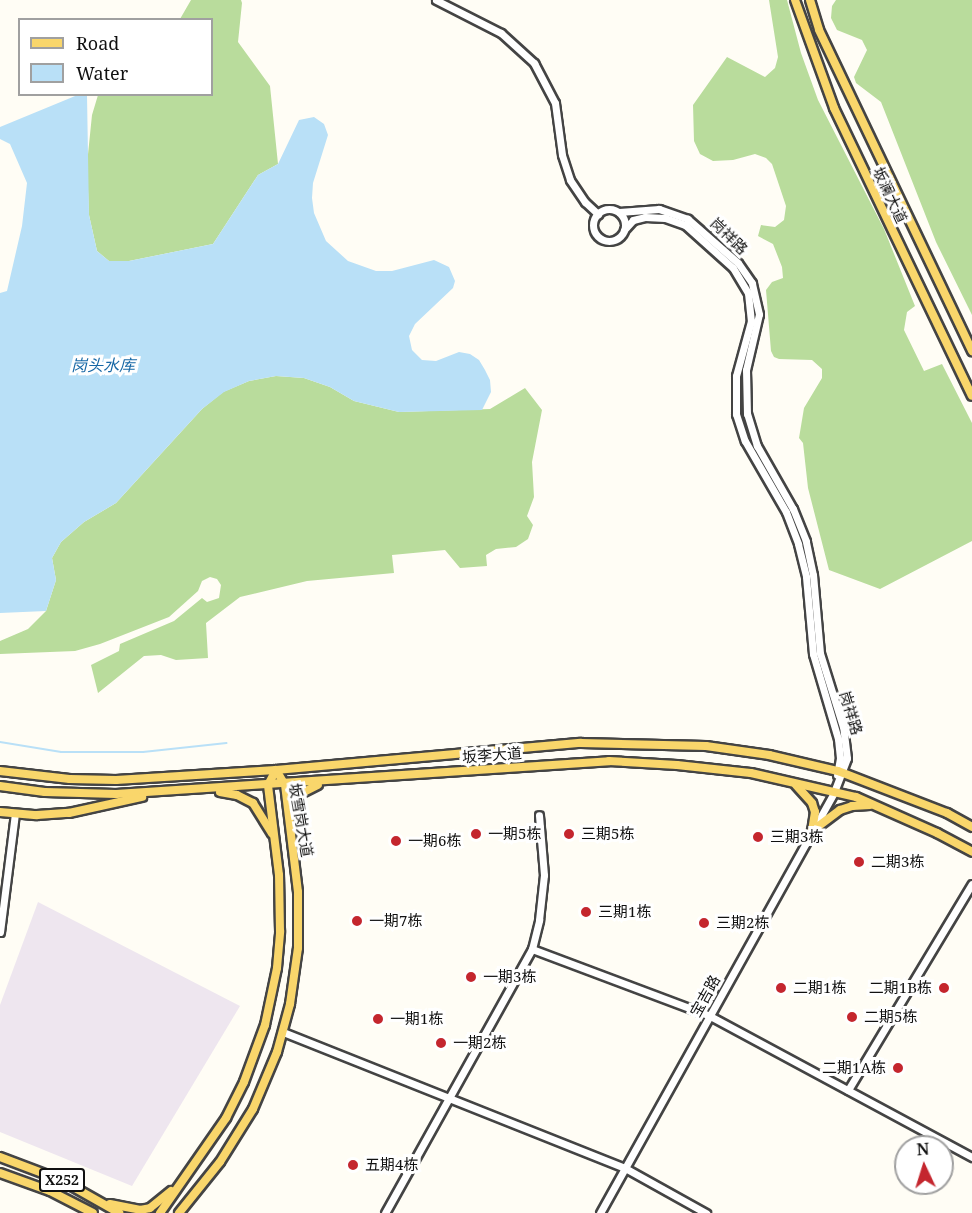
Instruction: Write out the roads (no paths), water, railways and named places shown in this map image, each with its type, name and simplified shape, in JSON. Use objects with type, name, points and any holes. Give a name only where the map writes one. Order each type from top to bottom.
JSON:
[{"type":"main road","name":"坂澜大道","points":[[795,0],[834,108],[972,396]]},
{"type":"main road","name":"坂澜大道","points":[[810,0],[819,30],[972,351]]},
{"type":"main road","name":"坂李大道","points":[[0,771],[58,778],[116,780],[276,770],[516,747],[635,742],[706,746],[769,755],[840,771],[889,789],[970,825]]},
{"type":"main road","name":"坂李大道","points":[[0,786],[92,794],[285,785],[609,761],[698,767],[750,773],[856,797],[937,832],[972,852]]},
{"type":"main road","name":"坂雪岗大道","points":[[160,1213],[226,1118],[252,1063],[265,1025],[274,987],[280,931],[280,893],[268,785],[276,770]]},
{"type":"main road","name":"坂雪岗大道","points":[[179,1213],[220,1162],[248,1118],[270,1071],[283,1032],[294,985],[299,929],[297,873],[285,785],[276,770]]},
{"type":"main road","points":[[291,836],[291,811],[297,798],[308,789],[335,781]]},
{"type":"main road","points":[[792,783],[801,788],[813,803],[815,812],[812,831]]},
{"type":"main road","points":[[205,789],[237,795],[253,803],[274,838]]},
{"type":"main road","points":[[0,812],[15,814],[84,810],[166,791]]},
{"type":"main road","points":[[812,831],[846,808],[858,805],[878,806]]},
{"type":"main road","name":"X252","points":[[0,1157],[61,1180],[119,1213]]},
{"type":"main road","name":"X252","points":[[0,1173],[50,1191],[93,1213]]},
{"type":"main road","points":[[102,1202],[140,1210],[156,1203],[179,1185]]},
{"type":"main road","points":[[186,1213],[194,1194]]},
{"type":"street","points":[[436,0],[501,33],[534,63],[555,103],[567,172],[579,195],[598,214]]},
{"type":"street","points":[[608,209],[619,212],[624,220],[624,230],[612,240],[601,238],[593,224],[598,214],[608,209]]},
{"type":"street","name":"岗祥路","points":[[619,212],[660,209],[688,219],[738,263],[755,290],[759,322],[746,370],[747,414],[757,446],[793,509],[810,558],[822,660],[845,737],[847,758],[840,771],[834,792]]},
{"type":"street","name":"岗祥路","points":[[624,230],[633,220],[645,217],[665,218],[685,225],[733,268],[748,292],[751,321],[736,376],[736,414],[745,441],[786,512],[798,544],[806,577],[813,654],[838,739],[840,771]]},
{"type":"street","name":"宝吉路","points":[[600,1213],[834,792]]},
{"type":"street","points":[[0,932],[15,814]]},
{"type":"street","points":[[385,1213],[531,949],[539,920],[544,875],[539,815]]},
{"type":"street","points":[[848,1090],[972,884]]},
{"type":"street","points":[[531,949],[710,1016],[972,1157]]},
{"type":"street","points":[[283,1032],[625,1168],[706,1213]]},
{"type":"water","name":"岗头水库","points":[[75,96],[87,96],[89,215],[97,251],[109,261],[129,261],[213,244],[258,175],[278,164],[299,120],[314,117],[324,124],[328,135],[313,183],[312,198],[314,213],[326,241],[348,261],[376,271],[392,271],[434,260],[449,267],[455,281],[453,288],[415,324],[409,336],[412,350],[422,360],[436,361],[459,352],[470,354],[479,360],[490,380],[491,392],[482,410],[399,412],[354,401],[330,387],[304,378],[276,376],[249,381],[224,392],[202,409],[116,503],[84,522],[61,542],[52,558],[56,580],[46,611],[0,613],[0,293],[7,291],[22,226],[27,183],[10,144],[0,139],[0,127]]},
{"type":"waterway","points":[[0,742],[61,752],[143,752],[227,743]]},
{"type":"place","name":"一期5栋","points":[[476,834]]},
{"type":"place","name":"三期5栋","points":[[569,834]]},
{"type":"place","name":"三期3栋","points":[[758,837]]},
{"type":"place","name":"一期6栋","points":[[396,841]]},
{"type":"place","name":"二期3栋","points":[[859,862]]},
{"type":"place","name":"三期1栋","points":[[586,912]]},
{"type":"place","name":"一期7栋","points":[[357,921]]},
{"type":"place","name":"三期2栋","points":[[704,923]]},
{"type":"place","name":"一期3栋","points":[[471,977]]},
{"type":"place","name":"二期1栋","points":[[781,988]]},
{"type":"place","name":"二期1B栋","points":[[944,988]]},
{"type":"place","name":"二期5栋","points":[[852,1017]]},
{"type":"place","name":"一期1栋","points":[[378,1019]]},
{"type":"place","name":"一期2栋","points":[[441,1043]]},
{"type":"place","name":"二期1A栋","points":[[898,1068]]},
{"type":"place","name":"五期4栋","points":[[353,1165]]}]
